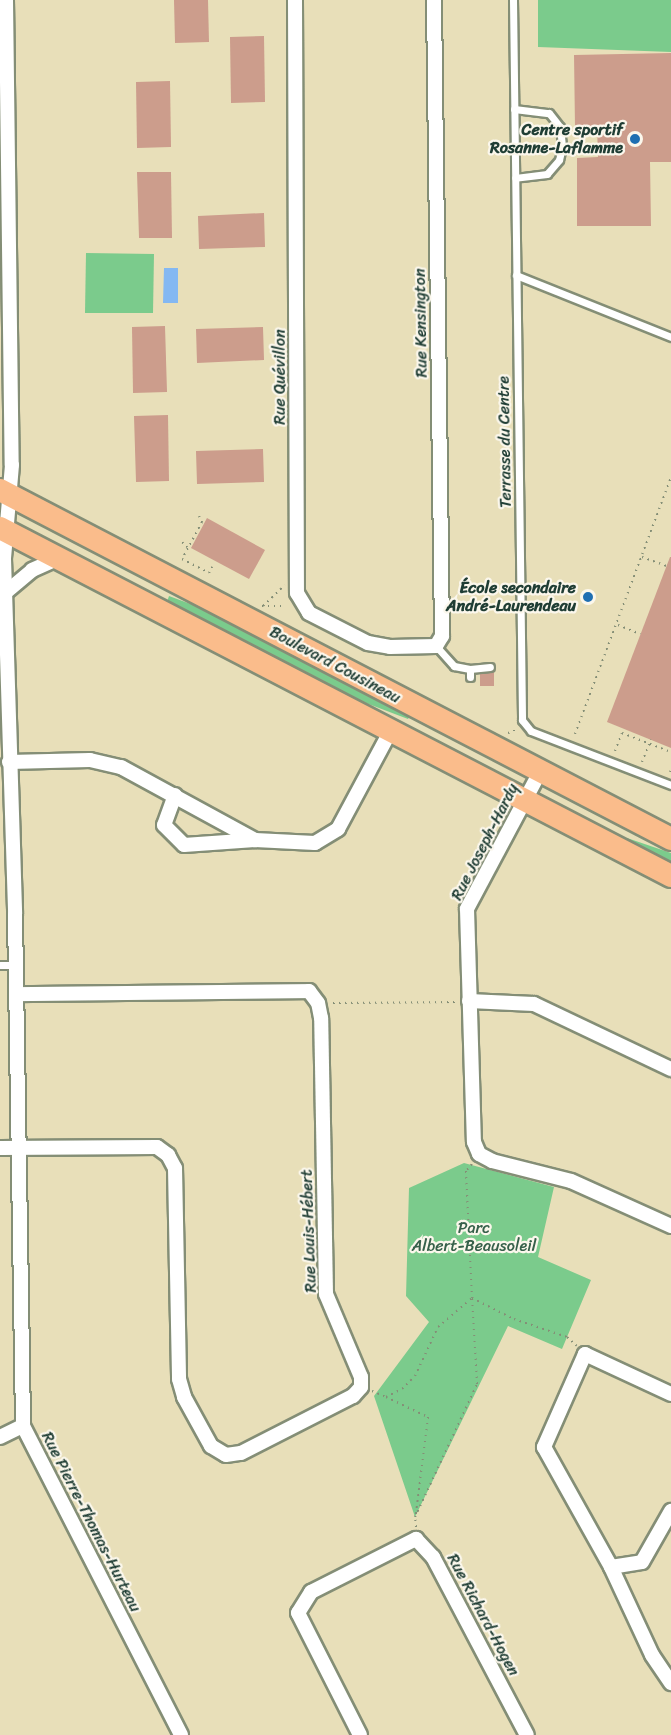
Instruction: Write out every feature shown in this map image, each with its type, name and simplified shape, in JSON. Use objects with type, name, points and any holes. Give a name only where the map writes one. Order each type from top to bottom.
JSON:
[{"type":"main road","name":"Boulevard Cousineau","points":[[5,493],[671,839]]},
{"type":"main road","name":"Boulevard Cousineau","points":[[3,529],[671,876]]},
{"type":"street","name":"Rue Pierre-Thomas-Hurteau","points":[[6,0],[3,600],[16,965],[23,1426],[181,1735]]},
{"type":"street","name":"Rue Quévillon","points":[[295,0],[297,593],[309,613],[374,645],[436,645]]},
{"type":"street","name":"Rue Kensington","points":[[434,0],[442,631],[436,645]]},
{"type":"street","points":[[3,600],[28,572],[58,558]]},
{"type":"street","points":[[175,795],[164,825],[184,845],[255,840],[315,843],[338,829],[391,730]]},
{"type":"street","points":[[9,762],[90,760],[111,765],[175,795],[255,840]]},
{"type":"street","name":"Rue Joseph-Hardy","points":[[479,1154],[474,1142],[467,909],[540,772]]},
{"type":"street","points":[[16,994],[309,991],[318,1003]]},
{"type":"street","points":[[469,1001],[534,1004],[671,1069]]},
{"type":"street","name":"Rue Louis-Hébert","points":[[318,1003],[326,1294],[361,1377],[361,1387]]},
{"type":"street","points":[[0,1148],[157,1147],[168,1155],[175,1168],[179,1379],[184,1397],[211,1446],[226,1455],[240,1453],[354,1396],[361,1387]]},
{"type":"street","points":[[479,1154],[571,1181],[671,1226]]},
{"type":"street","points":[[671,1394],[585,1354],[544,1447],[611,1567],[652,1656],[671,1683]]},
{"type":"street","points":[[0,1437],[23,1426]]},
{"type":"street","points":[[611,1567],[642,1562],[671,1511]]},
{"type":"street","points":[[360,1735],[298,1613],[311,1592],[416,1539]]},
{"type":"street","name":"Rue Richard-Hogen","points":[[416,1539],[433,1557],[527,1735]]},
{"type":"lane","name":"Terrasse du Centre","points":[[513,0],[522,720],[531,731],[671,784]]},
{"type":"lane","points":[[513,109],[549,113],[560,127],[562,147],[559,160],[547,174],[515,178]]},
{"type":"lane","points":[[516,275],[671,338]]},
{"type":"lane","points":[[436,645],[454,666],[470,673],[490,667]]},
{"type":"lane","points":[[0,965],[16,965]]},
{"type":"path","points":[[575,734],[671,477]]},
{"type":"path","points":[[199,516],[202,522],[182,559],[209,573],[212,567]]},
{"type":"path","points":[[182,542],[188,549]]},
{"type":"path","points":[[642,557],[667,566]]},
{"type":"path","points":[[263,606],[285,585]]},
{"type":"path","points":[[255,606],[286,606]]},
{"type":"path","points":[[617,624],[640,634]]},
{"type":"path","points":[[615,751],[623,731],[671,752]]},
{"type":"path","points":[[642,762],[650,742]]},
{"type":"path","points":[[318,1003],[469,1001]]},
{"type":"path","points":[[415,1517],[477,1384],[466,1171],[479,1154]]},
{"type":"path","points":[[472,1298],[514,1319],[567,1337],[585,1354]]},
{"type":"path","points":[[386,1397],[402,1389],[415,1376],[438,1327],[472,1298]]},
{"type":"path","points":[[361,1387],[428,1417],[415,1517],[416,1539]]},
{"type":"green space","points":[[538,0],[671,0],[671,52],[538,47]]},
{"type":"green space","points":[[86,253],[154,254],[153,313],[85,313]]},
{"type":"green space","points":[[169,596],[204,609],[410,716],[408,719],[350,697],[167,602]]},
{"type":"green space","points":[[627,838],[671,853],[671,864],[626,840]]},
{"type":"green space","name":"Parc Albert-Beausoleil","points":[[464,1163],[554,1187],[538,1257],[591,1280],[562,1349],[508,1326],[415,1517],[374,1396],[429,1322],[406,1296],[409,1188]]},
{"type":"water","points":[[164,268],[178,268],[178,303],[163,303]]},
{"type":"building","points":[[174,0],[208,0],[209,42],[175,43]]},
{"type":"building","points":[[264,36],[265,102],[231,103],[230,37]]},
{"type":"building","points":[[671,53],[671,162],[650,162],[651,226],[577,226],[577,158],[598,157],[597,127],[575,127],[574,55]]},
{"type":"building","points":[[170,81],[171,147],[137,148],[136,82]]},
{"type":"building","points":[[137,172],[171,172],[172,238],[139,238]]},
{"type":"building","points":[[264,213],[265,247],[199,249],[198,216]]},
{"type":"building","points":[[165,326],[167,392],[133,393],[132,327]]},
{"type":"building","points":[[263,327],[264,360],[197,363],[196,329]]},
{"type":"building","points":[[168,415],[169,481],[136,482],[134,416]]},
{"type":"building","points":[[263,449],[264,482],[197,484],[196,451]]},
{"type":"building","points":[[207,518],[265,550],[249,579],[191,548]]},
{"type":"building","points":[[671,557],[671,748],[607,722]]},
{"type":"building","points":[[494,672],[494,686],[480,686],[480,674]]},
{"type":"place","name":"Centre sportif Rosanne-Laflamme","points":[[635,139]]},
{"type":"place","name":"École secondaire André-Laurendeau","points":[[588,597]]}]
